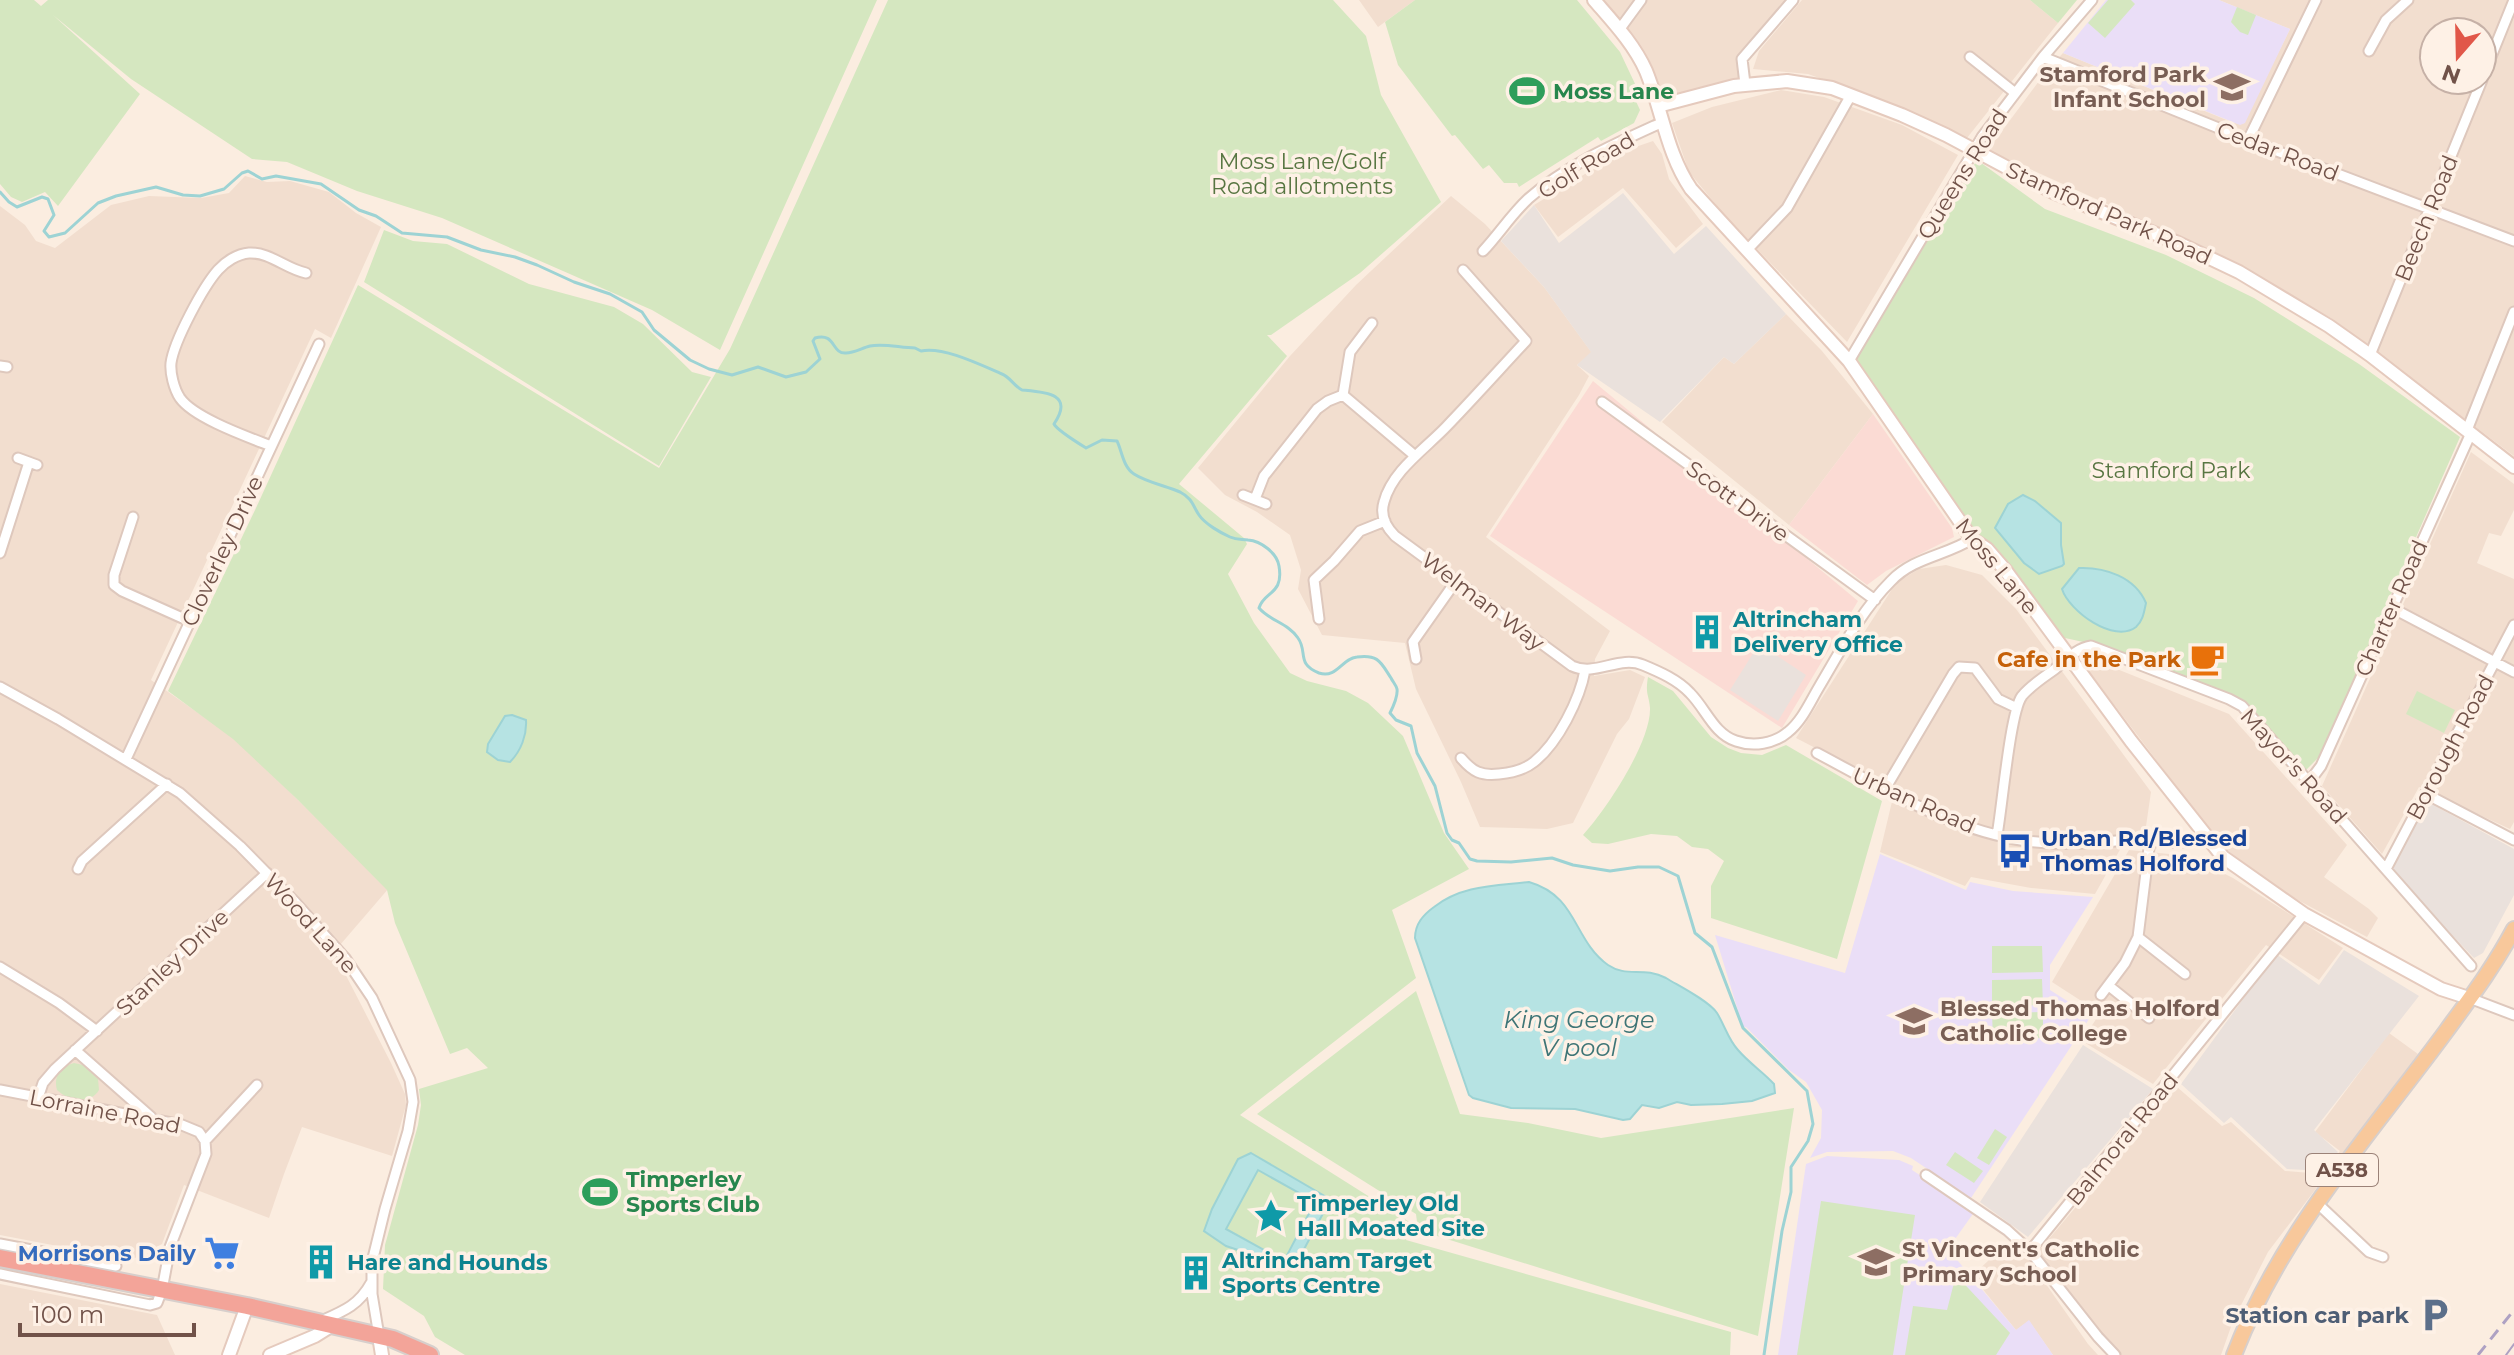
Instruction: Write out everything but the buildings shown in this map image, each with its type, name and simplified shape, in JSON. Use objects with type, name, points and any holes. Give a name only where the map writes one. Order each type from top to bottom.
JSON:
[{"type":"highway","points":[[0,1258],[80,1267],[162,1290],[393,1339],[426,1354]]},
{"type":"main road","name":"A538","points":[[2234,1355],[2268,1279],[2292,1238],[2472,999],[2514,929]]},
{"type":"street","name":"Moss Lane","points":[[1594,0],[1643,64],[1685,181],[1701,203],[1849,361],[1972,539],[1987,549],[2006,571],[2204,835],[2229,862],[2304,914],[2441,989],[2514,1015]]},
{"type":"street","points":[[1619,30],[1641,0]]},
{"type":"street","points":[[1745,84],[1742,59],[1793,0]]},
{"type":"street","name":"Queens Road","points":[[1849,361],[1974,150],[2014,92],[2092,0]]},
{"type":"street","points":[[2248,140],[2316,0]]},
{"type":"street","points":[[2369,51],[2386,20],[2408,0]]},
{"type":"street","name":"Beech Road","points":[[2498,40],[2514,0]]},
{"type":"street","points":[[1970,57],[2014,92]]},
{"type":"street","name":"Cedar Road","points":[[2043,57],[2248,140],[2514,241]]},
{"type":"street","name":"Stamford Park Road","points":[[1658,106],[1745,84],[1801,82],[1851,95],[1933,129],[2053,192],[2178,243],[2239,272],[2329,326],[2370,355],[2514,467]]},
{"type":"street","points":[[1747,250],[1787,208],[1851,95]]},
{"type":"street","name":"Beech Road","points":[[2370,355],[2476,96]]},
{"type":"street","name":"Golf Road","points":[[1483,251],[1537,191],[1583,162],[1663,122]]},
{"type":"street","points":[[271,446],[187,405],[177,392],[171,361],[190,316],[219,268],[249,253],[266,256],[278,268],[306,273]]},
{"type":"street","points":[[1319,619],[1314,580],[1360,531],[1385,521],[1383,510],[1387,494],[1414,455],[1443,431],[1526,341],[1463,270]]},
{"type":"street","name":"Charter Road","points":[[2309,782],[2321,766],[2469,432],[2514,312]]},
{"type":"street","points":[[1343,395],[1350,352],[1372,323]]},
{"type":"street","name":"Cloverley Drive","points":[[126,759],[319,344]]},
{"type":"street","points":[[1343,395],[1414,455]]},
{"type":"street","points":[[1255,499],[1264,476],[1317,409],[1343,395]]},
{"type":"street","name":"Scott Drive","points":[[1602,402],[1875,600]]},
{"type":"street","points":[[0,553],[33,463],[18,458]]},
{"type":"street","points":[[1243,495],[1266,504]]},
{"type":"street","points":[[133,517],[114,575],[114,585],[189,621]]},
{"type":"street","name":"Welman Way","points":[[1385,521],[1395,536],[1561,659],[1585,670]]},
{"type":"street","points":[[1461,758],[1478,774],[1523,769],[1546,750],[1572,709],[1585,670],[1628,662],[1665,675],[1688,691],[1717,729],[1736,741],[1761,744],[1781,738],[1790,731],[1859,621],[1892,580],[1912,564],[1958,548],[1972,539]]},
{"type":"street","points":[[1416,659],[1413,642],[1456,581]]},
{"type":"street","points":[[2392,608],[2514,672]]},
{"type":"street","name":"Borough Road","points":[[2386,869],[2514,625]]},
{"type":"street","name":"Mayor's Road","points":[[2069,658],[2091,646],[2233,701],[2248,713],[2471,966]]},
{"type":"street","points":[[1997,835],[2020,698],[2069,658]]},
{"type":"street","points":[[1885,789],[1959,667],[1975,668],[1998,699],[2017,708]]},
{"type":"street","name":"Wood Lane","points":[[0,687],[167,784],[220,827],[267,873],[316,925],[360,979],[382,1017],[410,1080],[413,1102],[375,1245],[372,1281],[379,1336]]},
{"type":"street","name":"Urban Road","points":[[1817,753],[1938,814],[1997,835],[2056,843],[2187,842],[2204,835]]},
{"type":"street","points":[[1473,785],[1478,774]]},
{"type":"street","points":[[78,869],[82,861],[167,784]]},
{"type":"street","points":[[2426,794],[2514,840]]},
{"type":"street","points":[[2101,995],[2125,963],[2138,937],[2150,840]]},
{"type":"street","name":"Stanley Drive","points":[[38,1098],[48,1077],[75,1050],[267,873]]},
{"type":"street","name":"Balmoral Road","points":[[2030,1251],[2304,914]]},
{"type":"street","points":[[2138,937],[2185,974]]},
{"type":"street","points":[[0,967],[59,1003],[97,1031]]},
{"type":"street","points":[[2109,986],[2149,1018]]},
{"type":"street","points":[[75,1050],[154,1120]]},
{"type":"street","points":[[162,1290],[170,1247],[206,1154],[205,1141],[257,1085]]},
{"type":"street","name":"Lorraine Road","points":[[0,1090],[190,1127],[199,1132],[205,1141]]},
{"type":"street","points":[[1926,1175],[2007,1230],[2030,1251],[2115,1355]]},
{"type":"street","points":[[2317,1203],[2369,1252],[2383,1257]]},
{"type":"street","points":[[0,1244],[80,1267]]},
{"type":"street","points":[[2369,1252],[2373,1267]]},
{"type":"street","points":[[0,1274],[111,1277]]},
{"type":"street","points":[[270,1355],[315,1336],[324,1324],[363,1297],[372,1281]]},
{"type":"street","points":[[229,1355],[247,1306]]},
{"type":"street","points":[[379,1336],[382,1355]]},
{"type":"shaded area","points":[[1359,0],[1415,0],[1378,27]]},
{"type":"shaded area","points":[[1594,0],[1793,0],[1742,59],[1745,84],[1658,106],[1646,71]]},
{"type":"shaded area","points":[[1802,0],[2030,0],[2058,23],[1967,138],[1872,97],[1808,74],[1753,69],[1759,51]]},
{"type":"shaded area","points":[[2106,0],[2219,0],[2290,29],[2245,123],[2240,125],[2063,53]]},
{"type":"shaded area","points":[[2219,0],[2514,0],[2514,456],[2331,318],[2189,241],[1988,150],[2063,53],[2243,124],[2290,29]]},
{"type":"shaded area","points":[[1781,90],[1824,97],[1902,125],[1958,155],[1847,342],[1727,218],[1689,172],[1672,123],[1712,107]]},
{"type":"shaded area","points":[[1653,141],[1662,154],[1669,179],[1703,224],[1676,248],[1623,188],[1558,237],[1534,205],[1621,152]]},
{"type":"shaded area","points":[[245,176],[267,182],[290,181],[329,192],[381,227],[331,338],[315,329],[151,680],[234,738],[389,888],[334,952],[391,1063],[405,1094],[406,1105],[392,1156],[302,1127],[269,1218],[184,1185],[162,1244],[131,1260],[0,1235],[0,206],[25,225],[36,241],[55,248],[111,205],[149,196],[201,198],[229,193]]},
{"type":"shaded area","points":[[1623,193],[1674,254],[1706,226],[1786,314],[1734,364],[1724,357],[1660,422],[1577,365],[1591,352],[1544,287],[1501,241],[1534,205],[1559,243]]},
{"type":"shaded area","points":[[1451,196],[1485,224],[1544,287],[1592,353],[1577,365],[1589,376],[1579,395],[1486,537],[1610,631],[1595,659],[1594,676],[1630,670],[1645,677],[1629,719],[1617,734],[1573,823],[1547,829],[1480,827],[1416,689],[1405,643],[1322,635],[1298,589],[1301,570],[1290,535],[1225,495],[1198,468],[1290,356],[1356,285]]},
{"type":"shaded area","points":[[1786,314],[1822,351],[1873,414],[1789,525],[1662,422],[1724,357],[1734,364]]},
{"type":"shaded area","points":[[1593,381],[1858,601],[1782,728],[1490,536]]},
{"type":"shaded area","points":[[1873,414],[1952,528],[1954,537],[1886,571],[1867,585],[1789,525]]},
{"type":"shaded area","points":[[2471,452],[2514,484],[2514,510],[2501,536],[2489,533],[2477,563],[2514,579],[2514,822],[2510,829],[2419,787],[2382,854],[2322,786]]},
{"type":"shaded area","points":[[1946,565],[1982,575],[2016,609],[2151,792],[2145,833],[2122,846],[2095,894],[2031,888],[1971,877],[1965,886],[1880,852],[1895,789],[1796,738],[1896,583],[1919,569]]},
{"type":"shaded area","points":[[1759,644],[1806,675],[1778,721],[1730,690]]},
{"type":"shaded area","points":[[2087,657],[2229,714],[2347,845],[2324,877],[2378,918],[2367,937],[2275,888],[2221,845],[2084,665]]},
{"type":"shaded area","points":[[2426,801],[2514,849],[2514,895],[2483,953],[2474,958],[2389,869]]},
{"type":"shaded area","points":[[2129,850],[2189,856],[2233,878],[2343,948],[2319,980],[2266,945],[2153,1084],[2082,1041],[2100,1013],[2052,982]]},
{"type":"shaded area","name":"Blessed Thomas Holford Catholic College","points":[[1880,854],[1966,890],[1970,882],[2013,891],[2093,897],[2050,965],[2050,990],[2091,1016],[1971,1198],[1911,1158],[1893,1151],[1827,1152],[1810,1158],[1821,1138],[1822,1110],[1806,1082],[1743,1027],[1715,935],[1845,973]]},
{"type":"shaded area","points":[[2344,950],[2419,996],[2314,1130],[2338,1152],[2323,1171],[2287,1169],[2231,1117],[2224,1123],[2181,1084],[2276,954],[2319,985]]},
{"type":"shaded area","points":[[2389,1033],[2418,1054],[2268,1252],[2233,1321],[2221,1355],[2118,1353],[2037,1253],[2177,1087],[2222,1126],[2231,1122],[2285,1171],[2323,1174],[2340,1151],[2315,1132]]},
{"type":"shaded area","points":[[2083,1045],[2153,1089],[2028,1237],[1980,1202]]},
{"type":"shaded area","name":"St Vincent's Catholic Primary School","points":[[1827,1156],[1899,1160],[1913,1166],[1912,1170],[1975,1211],[1948,1249],[2016,1330],[2029,1320],[2053,1355],[1778,1355],[1806,1164]]},
{"type":"shaded area","points":[[2007,1243],[2029,1260],[2098,1355],[2053,1355],[2029,1321],[2016,1330],[1972,1276]]},
{"type":"shaded area","points":[[0,1284],[157,1315],[175,1355],[0,1355]]},
{"type":"green space","points":[[0,0],[34,0],[41,6],[48,0],[877,0],[720,350],[652,310],[442,218],[357,191],[287,162],[252,159],[131,79],[53,15],[140,94],[58,206],[45,192],[22,202],[11,197],[0,184]]},
{"type":"green space","name":"Moss Lane/Golf Road allotments","points":[[888,0],[1333,0],[1366,36],[1381,95],[1441,202],[1360,273],[1267,335],[1287,356],[1179,484],[1244,538],[1247,544],[1228,574],[1254,623],[1290,673],[1307,681],[1346,691],[1368,703],[1403,736],[1444,833],[1469,869],[1392,910],[1416,978],[1240,1115],[1411,1223],[1406,1240],[1731,1332],[1730,1355],[465,1355],[435,1337],[424,1316],[383,1289],[385,1245],[418,1125],[421,1105],[419,1089],[488,1068],[467,1048],[450,1054],[395,923],[387,890],[233,739],[168,691],[358,285],[659,468],[730,349]]},
{"type":"green space","name":"Moss Lane","points":[[1415,0],[1577,0],[1620,52],[1637,88],[1634,97],[1640,110],[1634,123],[1601,141],[1598,137],[1519,187],[1517,183],[1504,183],[1489,165],[1483,169],[1455,135],[1452,136],[1398,65],[1385,22]]},
{"type":"green space","points":[[2030,0],[2077,0],[2058,23]]},
{"type":"green space","points":[[2108,0],[2131,0],[2135,4],[2105,38],[2088,23]]},
{"type":"green space","points":[[2237,7],[2256,15],[2248,35],[2240,32],[2231,22]]},
{"type":"green space","name":"Stamford Park","points":[[1977,160],[2045,209],[2166,255],[2254,298],[2359,364],[2460,437],[2320,756],[2304,772],[2250,710],[2097,645],[2056,636],[1949,497],[1855,359]]},
{"type":"green space","points":[[384,230],[413,241],[447,244],[529,284],[614,307],[643,324],[692,372],[711,377],[659,466],[364,282]]},
{"type":"green space","points":[[1648,677],[1673,691],[1711,737],[1728,748],[1762,755],[1786,745],[1882,801],[1837,959],[1711,918],[1711,886],[1724,861],[1708,849],[1692,847],[1677,836],[1651,834],[1608,844],[1592,843],[1583,835],[1615,793],[1643,739],[1650,708]]},
{"type":"green space","points":[[2417,691],[2455,710],[2444,733],[2406,714]]},
{"type":"green space","points":[[1992,946],[2042,946],[2043,972],[1992,973]]},
{"type":"green space","points":[[2042,979],[2043,1005],[1992,1006],[1992,980]]},
{"type":"green space","points":[[1416,991],[1460,1114],[1528,1123],[1601,1138],[1794,1108],[1758,1336],[1418,1230],[1416,1214],[1257,1114]]},
{"type":"green space","points":[[2043,1012],[2043,1038],[1993,1039],[1992,1013]]},
{"type":"green space","points":[[74,1063],[83,1065],[98,1079],[99,1090],[90,1098],[73,1099],[57,1090],[59,1072]]},
{"type":"green space","points":[[1995,1129],[2007,1137],[1989,1165],[1977,1158]]},
{"type":"green space","points":[[1955,1152],[1983,1171],[1974,1183],[1946,1165]]},
{"type":"green space","points":[[1821,1201],[1915,1215],[1893,1355],[1797,1355]]},
{"type":"green space","points":[[1956,1275],[2010,1333],[1996,1355],[1905,1355],[1913,1306],[1947,1310]]},
{"type":"water","points":[[2023,495],[2061,523],[2062,566],[2039,574],[2024,563],[1995,528],[2008,504]]},
{"type":"water","points":[[2079,568],[2109,572],[2135,586],[2146,603],[2142,619],[2136,627],[2127,631],[2105,628],[2093,623],[2073,607],[2062,589]]},
{"type":"water","points":[[505,716],[526,720],[524,737],[510,762],[498,760],[487,752],[488,744]]},
{"type":"water","name":"King George V pool","points":[[1529,882],[1557,897],[1597,955],[1608,965],[1622,971],[1650,973],[1666,978],[1707,1004],[1717,1013],[1738,1050],[1774,1084],[1775,1093],[1752,1101],[1722,1104],[1677,1102],[1659,1108],[1642,1105],[1630,1119],[1623,1120],[1575,1109],[1511,1108],[1469,1095],[1415,938],[1416,928],[1430,910],[1456,894]]},
{"type":"water","points":[[1251,1153],[1328,1198],[1327,1206],[1294,1268],[1280,1270],[1253,1255],[1226,1246],[1204,1231],[1238,1159]],"holes":[[[1258,1170],[1315,1202],[1284,1261],[1226,1229]]]},
{"type":"waterway","points":[[0,192],[17,207],[42,197],[48,199],[54,215],[44,231],[49,237],[65,233],[98,203],[156,187],[183,195],[200,196],[224,189],[248,171],[262,179],[276,176],[321,184],[359,210],[376,216],[402,233],[447,237],[481,250],[515,257],[610,294],[642,312],[654,330],[690,360],[709,369],[732,375],[758,367],[786,377],[806,372],[820,359],[813,341],[822,337],[830,340],[841,352],[849,353],[881,345],[940,351],[1005,375],[1022,390],[1054,396],[1061,406],[1054,424],[1059,430],[1086,448],[1102,440],[1117,441],[1125,463],[1134,474],[1184,494],[1202,518],[1218,531],[1232,538],[1253,541],[1272,552],[1278,561],[1279,582],[1259,608],[1294,633],[1301,643],[1307,666],[1325,674],[1357,657],[1375,658],[1382,664],[1397,689],[1390,713],[1396,720],[1411,726],[1417,753],[1435,786],[1447,833],[1470,859],[1511,862],[1552,858],[1610,871],[1659,867],[1678,876],[1695,933],[1712,947],[1743,1028],[1807,1091],[1813,1124],[1808,1141],[1791,1167],[1791,1192],[1782,1231],[1764,1355]]},
{"type":"tram line","points":[[2506,1355],[2514,1344]]},
{"type":"railway","points":[[2478,1355],[2514,1310]]},
{"type":"place","name":"Stamford Park Infant School","points":[[2232,87]]},
{"type":"place","name":"Moss Lane","points":[[1527,91]]},
{"type":"place","name":"Altrincham Delivery Office","points":[[1707,632]]},
{"type":"place","name":"Cafe in the Park","points":[[2207,659]]},
{"type":"place","name":"Urban Rd/Blessed Thomas Holford","points":[[2015,851]]},
{"type":"place","name":"Blessed Thomas Holford Catholic College","points":[[1914,1021]]},
{"type":"place","name":"Timperley Sports Club","points":[[600,1192]]},
{"type":"place","name":"Timperley Old Hall Moated Site","points":[[1271,1216]]},
{"type":"place","name":"Morrisons Daily","points":[[222,1253]]},
{"type":"place","name":"Hare and Hounds","points":[[321,1262]]},
{"type":"place","name":"St Vincent's Catholic Primary School","points":[[1876,1262]]},
{"type":"place","name":"Altrincham Target Sports Centre","points":[[1196,1273]]},
{"type":"place","name":"Station car park","points":[[2435,1315]]}]
